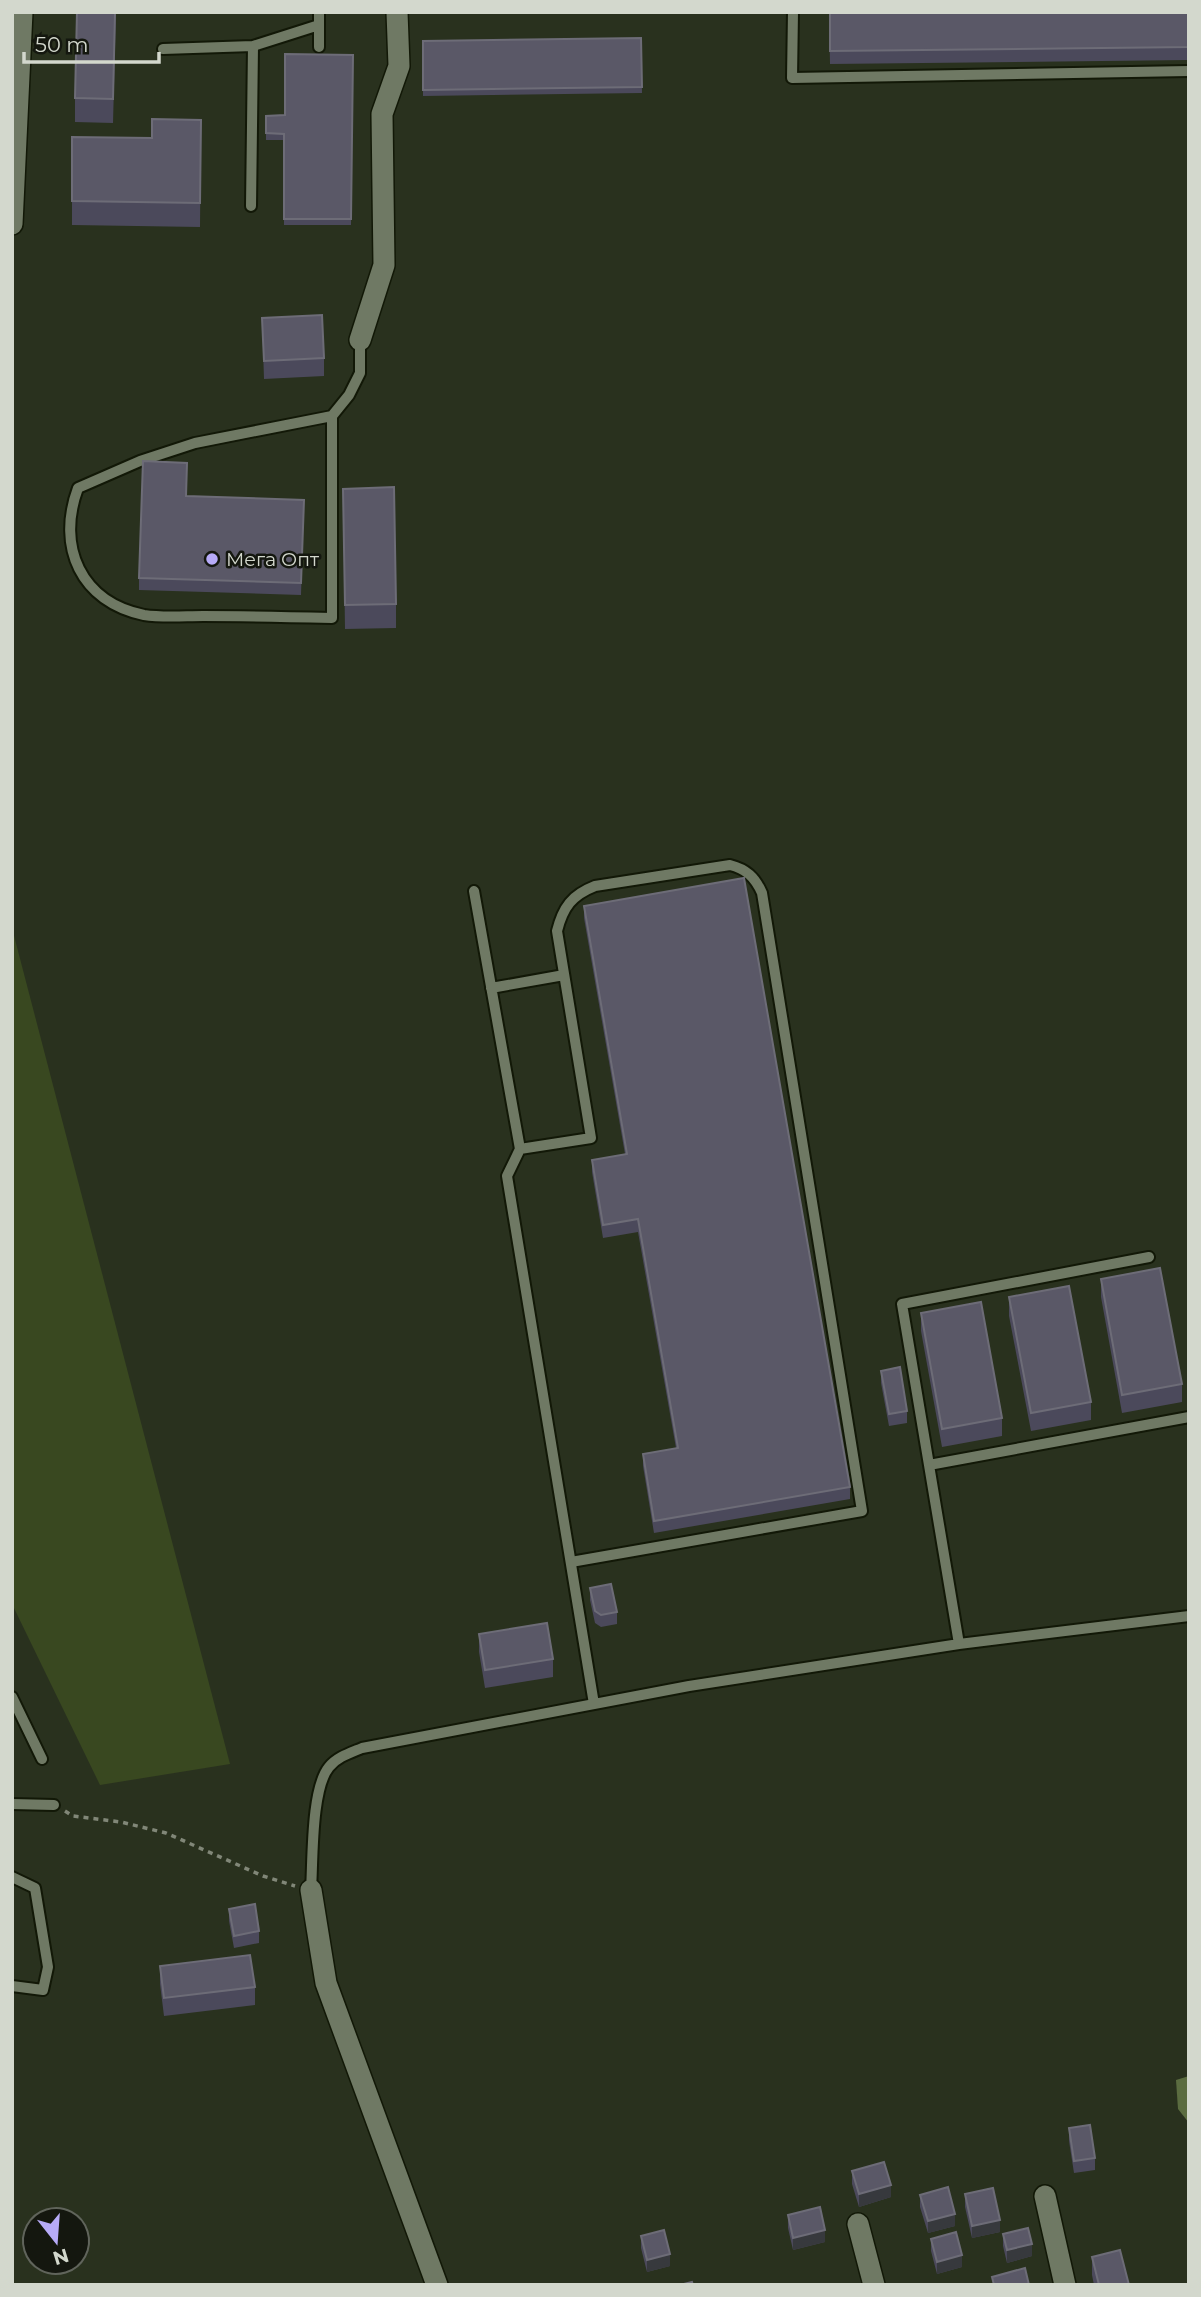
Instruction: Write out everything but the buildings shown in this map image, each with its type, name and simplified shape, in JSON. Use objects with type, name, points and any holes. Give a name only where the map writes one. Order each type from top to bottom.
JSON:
[{"type":"street","points":[[12,224],[22,12]]},
{"type":"street","points":[[360,340],[384,265],[382,114],[399,66],[397,12]]},
{"type":"street","points":[[311,1890],[326,1983],[437,2285]]},
{"type":"street","points":[[1045,2196],[1065,2285]]},
{"type":"street","points":[[858,2224],[874,2285]]},
{"type":"lane","points":[[318,12],[319,47]]},
{"type":"lane","points":[[793,12],[792,78],[1189,71]]},
{"type":"lane","points":[[163,49],[253,46],[319,25]]},
{"type":"lane","points":[[251,206],[253,46]]},
{"type":"lane","points":[[332,416],[195,443],[140,461],[78,488],[71,506],[69,529],[74,558],[83,578],[93,591],[112,604],[145,615],[332,618],[332,416],[349,395],[360,373],[360,340]]},
{"type":"lane","points":[[520,1149],[591,1138],[557,931],[561,915],[569,901],[580,892],[595,886],[730,865],[741,868],[758,882],[762,892],[862,1511],[571,1562]]},
{"type":"lane","points":[[474,891],[520,1149],[507,1176],[594,1704]]},
{"type":"lane","points":[[491,988],[564,975]]},
{"type":"lane","points":[[959,1644],[902,1304],[1149,1257]]},
{"type":"lane","points":[[929,1465],[1189,1417]]},
{"type":"lane","points":[[311,1890],[317,1799],[321,1782],[329,1767],[343,1755],[362,1748],[689,1686],[959,1644],[1189,1616]]},
{"type":"lane","points":[[12,1697],[42,1759]]},
{"type":"lane","points":[[12,1804],[54,1805]]},
{"type":"lane","points":[[12,1877],[35,1888],[48,1967],[43,1990],[12,1986]]},
{"type":"path","points":[[54,1805],[73,1816],[121,1822],[166,1833],[263,1876],[311,1890]]},
{"type":"green space","points":[[12,928],[230,1764],[100,1785],[12,1604]]},
{"type":"green space","points":[[1189,2076],[1189,2123],[1178,2109],[1176,2080]]},
{"type":"place","name":"Мега Опт","points":[[212,559]]}]
